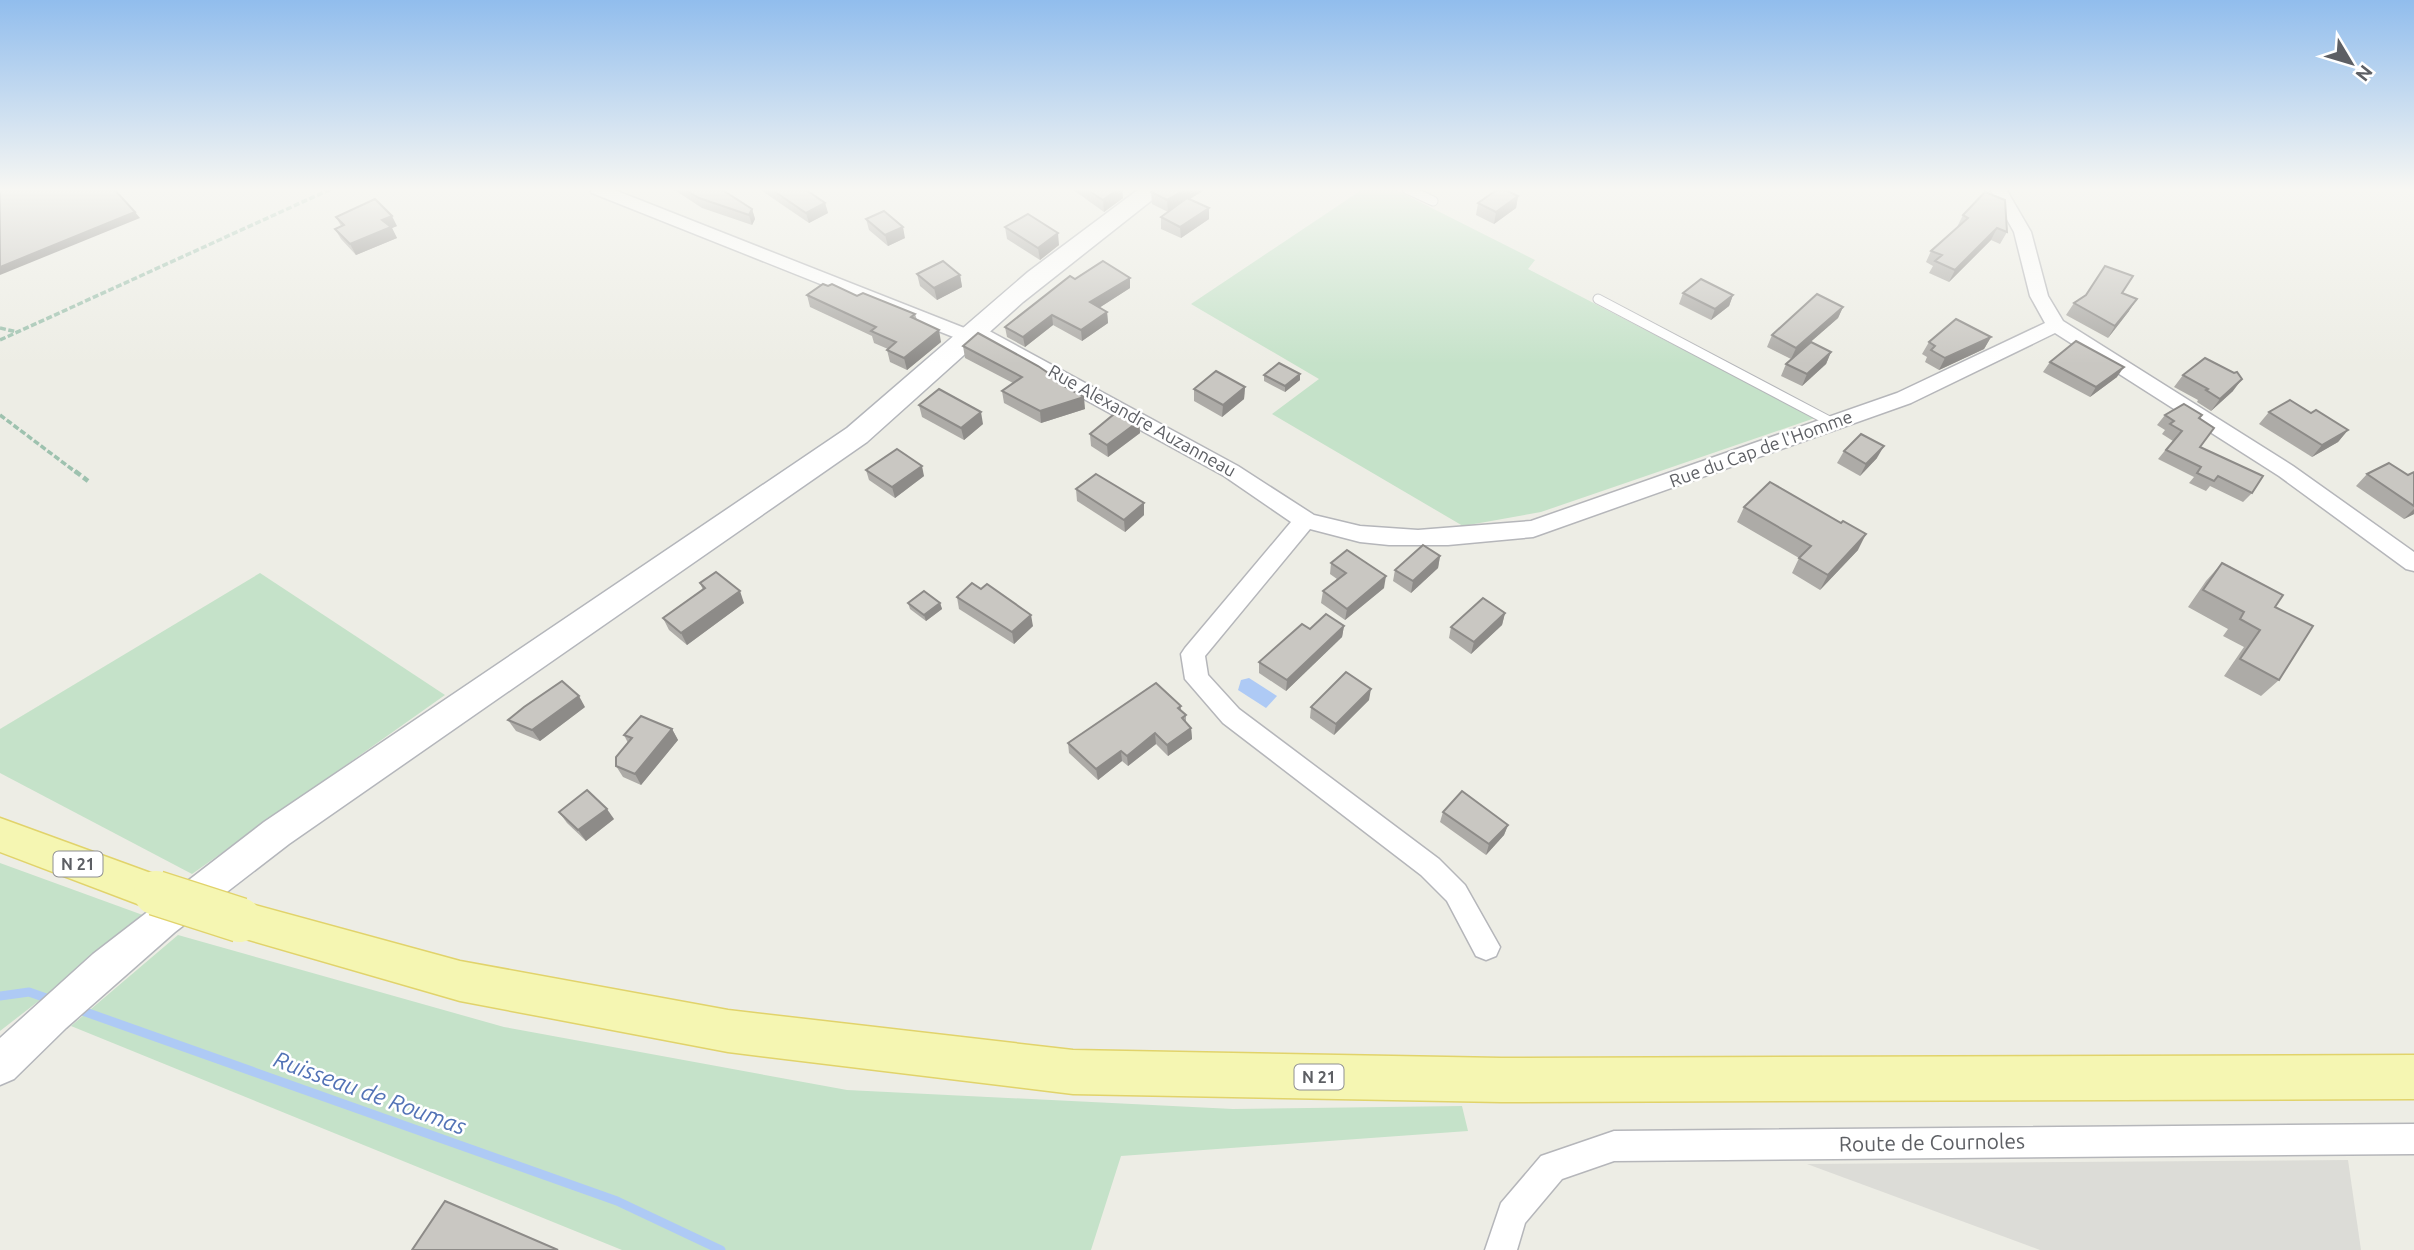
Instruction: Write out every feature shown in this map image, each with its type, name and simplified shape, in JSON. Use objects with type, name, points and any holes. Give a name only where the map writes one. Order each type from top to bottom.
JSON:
[{"type":"main road","name":"N 21","points":[[0,835],[156,893],[240,920],[460,981],[714,1029],[1073,1072],[1501,1080],[2414,1077]]},
{"type":"street","name":"Rue Alexandre Auzanneau","points":[[749,247],[971,333],[1068,379],[1248,480],[1305,520]]},
{"type":"street","points":[[0,1065],[126,947],[290,821],[857,435],[887,411],[971,333],[1077,247]]},
{"type":"street","points":[[2028,247],[2035,292],[2042,307],[2056,324],[2286,471],[2414,563]]},
{"type":"street","name":"Rue du Cap de l'Homme","points":[[1305,520],[1368,533],[1429,538],[1472,537],[1532,529],[1904,398],[2056,324]]},
{"type":"street","points":[[1305,520],[1193,654],[1197,680],[1231,716],[1430,867],[1456,893],[1486,947]]},
{"type":"street","name":"Route de Cournoles","points":[[1501,1250],[1511,1214],[1552,1167],[1614,1146],[2414,1139]]},
{"type":"lane","points":[[1598,299],[1636,322],[1833,423]]},
{"type":"path","points":[[0,340],[203,247]]},
{"type":"path","points":[[0,328],[18,332]]},
{"type":"path","points":[[0,415],[88,481]]},
{"type":"shaded area","points":[[2348,1160],[2361,1250],[2040,1250],[1807,1164]]},
{"type":"green space","points":[[1276,247],[1510,247],[1535,260],[1528,269],[1815,418],[1541,512],[1463,526],[1272,414],[1319,379],[1191,304]]},
{"type":"green space","points":[[260,573],[445,695],[192,874],[0,773],[0,729]]},
{"type":"green space","points":[[0,863],[151,918],[107,948],[0,1031]]},
{"type":"green space","points":[[178,935],[504,1027],[847,1090],[1233,1109],[1462,1106],[1468,1131],[1121,1156],[1091,1250],[622,1250],[71,1026]]},
{"type":"water","points":[[1249,678],[1277,696],[1266,708],[1238,690],[1241,680]]},
{"type":"building","points":[[0,247],[48,247],[0,267]]},
{"type":"building","points":[[1935,247],[1978,247],[1955,270],[1935,261],[1942,255],[1931,251]]},
{"type":"building","points":[[943,261],[960,275],[934,288],[917,274]]},
{"type":"building","points":[[1103,261],[1130,278],[1090,302],[1107,312],[1081,330],[1052,315],[1023,337],[1005,327],[1070,276],[1075,279]]},
{"type":"building","points":[[2105,266],[2133,276],[2122,293],[2137,299],[2115,326],[2074,303],[2086,295]]},
{"type":"building","points":[[1701,279],[1733,295],[1715,309],[1683,293]]},
{"type":"building","points":[[823,284],[832,284],[857,296],[863,293],[915,314],[911,317],[939,330],[904,358],[887,350],[896,342],[871,331],[876,327],[807,295]]},
{"type":"building","points":[[1817,294],[1843,307],[1796,348],[1772,335]]},
{"type":"building","points":[[1956,319],[1991,337],[1945,358],[1931,350],[1935,346],[1929,342]]},
{"type":"building","points":[[978,333],[1038,366],[1057,379],[1055,381],[1084,397],[1040,411],[1002,391],[1022,377],[963,346]]},
{"type":"building","points":[[2076,341],[2124,367],[2096,387],[2050,362]]},
{"type":"building","points":[[1811,342],[1831,352],[1807,374],[1786,364]]},
{"type":"building","points":[[2205,358],[2234,373],[2237,372],[2242,379],[2220,399],[2183,375]]},
{"type":"building","points":[[1279,363],[1300,374],[1285,386],[1264,375]]},
{"type":"building","points":[[1216,371],[1245,387],[1223,405],[1194,389]]},
{"type":"building","points":[[939,389],[981,412],[961,428],[919,405]]},
{"type":"building","points":[[2290,400],[2311,413],[2316,410],[2348,430],[2322,445],[2269,412]]},
{"type":"building","points":[[2184,404],[2202,415],[2199,418],[2214,428],[2200,447],[2263,476],[2252,493],[2218,476],[2214,481],[2197,473],[2201,467],[2166,450],[2182,431],[2170,424],[2174,421],[2165,415]]},
{"type":"building","points":[[1119,410],[1139,421],[1107,445],[1090,434]]},
{"type":"building","points":[[1861,434],[1884,446],[1866,464],[1844,451]]},
{"type":"building","points":[[897,449],[922,466],[892,487],[866,470]]},
{"type":"building","points":[[2389,463],[2408,475],[2414,472],[2414,506],[2367,474]]},
{"type":"building","points":[[1096,474],[1144,503],[1124,520],[1076,489]]},
{"type":"building","points":[[1770,482],[1841,523],[1843,521],[1866,534],[1828,575],[1799,558],[1811,546],[1744,507]]},
{"type":"building","points":[[1423,545],[1440,556],[1413,581],[1395,570]]},
{"type":"building","points":[[1347,550],[1386,576],[1347,609],[1323,591],[1346,573],[1331,563]]},
{"type":"building","points":[[2222,563],[2283,595],[2275,607],[2313,626],[2279,680],[2240,659],[2260,630],[2240,619],[2244,612],[2203,590]]},
{"type":"building","points":[[716,572],[740,591],[681,633],[663,618],[705,588],[700,583]]},
{"type":"building","points":[[972,583],[981,589],[987,584],[1031,615],[1012,632],[957,597]]},
{"type":"building","points":[[924,591],[940,603],[924,615],[908,603]]},
{"type":"building","points":[[1483,598],[1505,613],[1474,642],[1451,627]]},
{"type":"building","points":[[1326,614],[1344,626],[1287,680],[1259,662],[1302,624],[1310,629]]},
{"type":"building","points":[[1346,672],[1371,689],[1336,724],[1311,707]]},
{"type":"building","points":[[562,681],[579,696],[532,730],[508,720],[524,707]]},
{"type":"building","points":[[1156,683],[1181,706],[1178,708],[1186,715],[1182,718],[1191,728],[1167,745],[1155,733],[1127,756],[1121,751],[1096,769],[1068,743]]},
{"type":"building","points":[[641,716],[672,729],[635,774],[616,766],[616,757],[632,738],[624,735]]},
{"type":"building","points":[[587,790],[607,809],[578,830],[559,812]]},
{"type":"building","points":[[1462,791],[1508,825],[1489,844],[1443,812]]},
{"type":"building","points":[[445,1201],[558,1250],[412,1250]]},
{"type":"waterway","name":"Ruisseau de Roumas","points":[[0,996],[29,992],[52,1000]]},
{"type":"waterway","name":"Ruisseau de Roumas","points":[[77,1009],[617,1201],[721,1250]]}]
